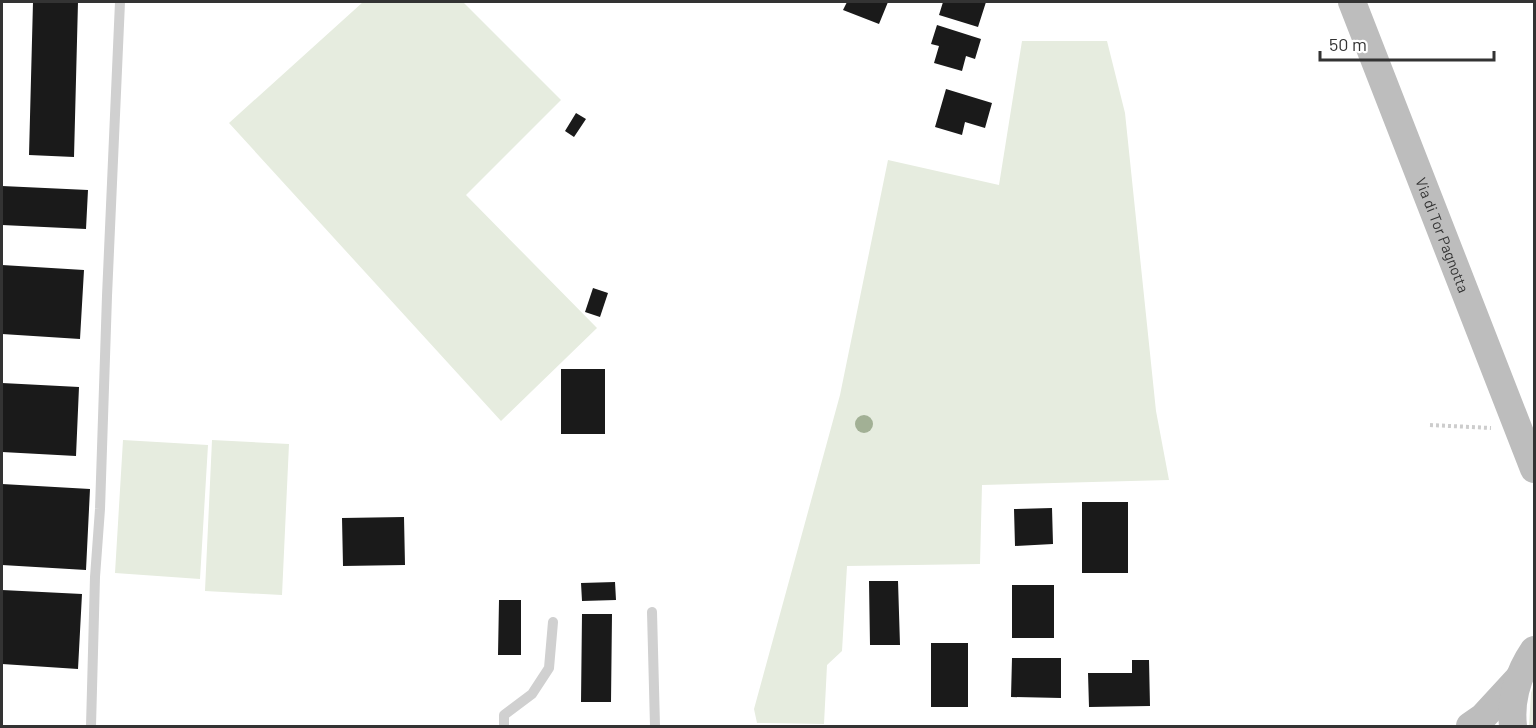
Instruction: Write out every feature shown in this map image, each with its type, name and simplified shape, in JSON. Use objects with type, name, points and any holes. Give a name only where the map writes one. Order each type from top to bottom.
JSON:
[{"type":"street","name":"Via di Tor Pagnotta","points":[[1352,2],[1534,469]]},
{"type":"street","points":[[1470,726],[1483,717],[1518,679],[1534,650]]},
{"type":"street","points":[[1513,726],[1513,706],[1518,679]]},
{"type":"lane","points":[[91,726],[95,577],[100,509],[120,2]]},
{"type":"lane","points":[[652,612],[655,726]]},
{"type":"lane","points":[[504,726],[504,715],[531,694],[549,668],[553,622]]},
{"type":"path","points":[[1430,425],[1519,430]]},
{"type":"shaded area","points":[[363,2],[463,2],[561,100],[466,195],[597,328],[501,421],[229,123]]},
{"type":"shaded area","points":[[1022,41],[1107,41],[1125,113],[1156,411],[1169,480],[982,485],[980,564],[847,566],[842,651],[827,665],[824,724],[757,723],[754,709],[840,395],[888,160],[999,185]]},
{"type":"shaded area","points":[[123,440],[208,445],[200,579],[115,573]]},
{"type":"shaded area","points":[[212,440],[289,444],[282,595],[205,591]]},
{"type":"shaded area","points":[[1534,684],[1534,726],[1529,726],[1531,693]]},
{"type":"building","points":[[33,2],[78,2],[74,157],[29,155]]},
{"type":"building","points":[[847,2],[888,2],[879,24],[843,10]]},
{"type":"building","points":[[943,2],[986,2],[978,27],[939,15]]},
{"type":"building","points":[[937,25],[981,39],[975,59],[966,56],[962,71],[934,63],[939,46],[931,44]]},
{"type":"building","points":[[946,89],[992,103],[985,128],[965,122],[962,135],[935,127]]},
{"type":"building","points":[[576,113],[586,119],[574,137],[565,131]]},
{"type":"building","points":[[2,186],[88,190],[86,229],[2,225]]},
{"type":"building","points":[[2,265],[84,270],[80,339],[2,334]]},
{"type":"building","points":[[593,288],[608,293],[600,317],[585,312]]},
{"type":"building","points":[[561,369],[605,369],[605,434],[561,434]]},
{"type":"building","points":[[2,383],[79,387],[76,456],[2,452]]},
{"type":"building","points":[[2,484],[90,489],[86,570],[2,565]]},
{"type":"building","points":[[1082,502],[1128,502],[1128,573],[1082,573]]},
{"type":"building","points":[[1052,508],[1053,544],[1015,546],[1014,509]]},
{"type":"building","points":[[404,517],[405,565],[343,566],[342,518]]},
{"type":"building","points":[[869,581],[898,581],[900,645],[870,645]]},
{"type":"building","points":[[615,582],[616,600],[582,601],[581,583]]},
{"type":"building","points":[[1012,585],[1054,585],[1054,638],[1012,638]]},
{"type":"building","points":[[2,590],[82,594],[78,669],[2,664]]},
{"type":"building","points":[[499,600],[521,600],[521,655],[498,655]]},
{"type":"building","points":[[582,614],[612,614],[611,702],[581,702]]},
{"type":"building","points":[[931,643],[968,643],[968,707],[931,707]]},
{"type":"building","points":[[1012,658],[1061,658],[1061,698],[1011,697]]},
{"type":"building","points":[[1132,660],[1149,660],[1150,706],[1089,707],[1088,673],[1132,673]]}]
